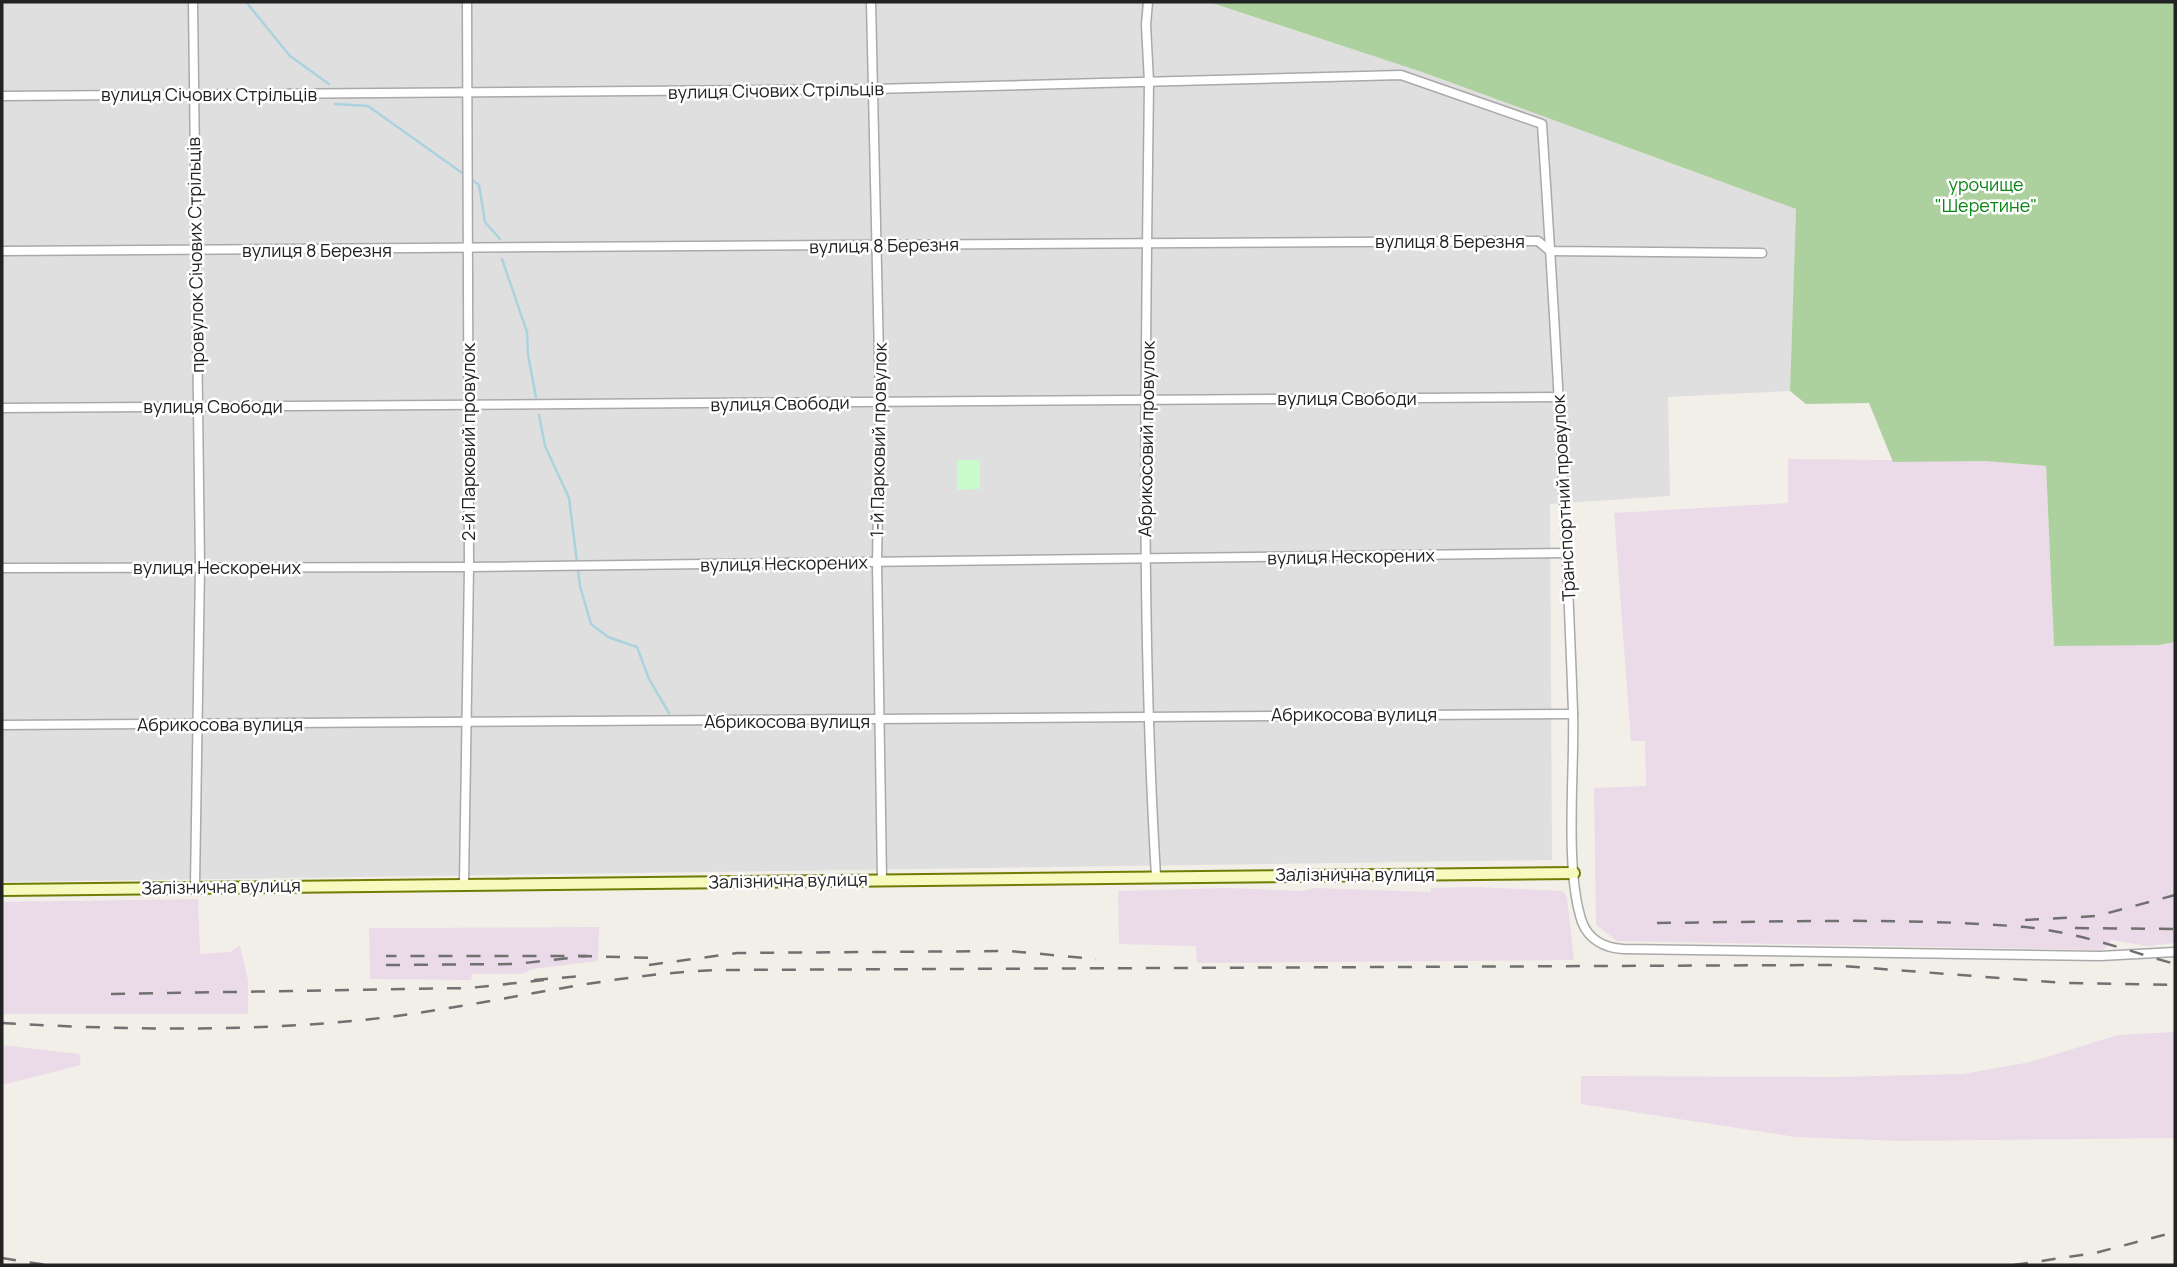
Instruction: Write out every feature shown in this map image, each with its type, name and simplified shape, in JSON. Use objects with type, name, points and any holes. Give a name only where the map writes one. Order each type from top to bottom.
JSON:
[{"type":"street","name":"провулок Січових Стрільців","points":[[193,2],[192,94],[200,566],[195,886]]},
{"type":"street","name":"2-й Парковий провулок","points":[[464,883],[469,567],[467,2]]},
{"type":"street","name":"1-й Парковий провулок","points":[[871,2],[880,402],[877,562],[882,879]]},
{"type":"street","name":"Абрикосовий провулок","points":[[1148,2],[1146,714],[1156,876]]},
{"type":"street","name":"вулиця Січових Стрільців","points":[[2,96],[874,89],[1401,75],[1542,124]]},
{"type":"street","name":"Транспортний провулок","points":[[1542,124],[1573,713],[1574,873],[1582,922],[1589,935],[1612,948],[2100,956],[2175,952]]},
{"type":"street","name":"вулиця 8 Березня","points":[[2,251],[467,250],[1147,241],[1538,241],[1550,251],[1762,253]]},
{"type":"street","name":"вулиця Свободи","points":[[2,408],[1558,397]]},
{"type":"street","name":"вулиця Нескорених","points":[[2,568],[469,567],[1566,554]]},
{"type":"street","name":"Абрикосова вулиця","points":[[2,725],[880,720],[1146,714],[1573,713]]},
{"type":"street","name":"Залізнична вулиця","points":[[2,890],[1574,873]]},
{"type":"shaded area","points":[[2,2],[1209,2],[1422,72],[1796,209],[1790,391],[1668,397],[1670,496],[1550,504],[1552,860],[2,882]]},
{"type":"shaded area","points":[[1788,459],[1984,461],[2046,466],[2054,645],[2159,645],[2175,642],[2175,943],[2147,946],[2111,940],[2104,950],[1617,941],[1596,925],[1594,788],[1646,786],[1645,741],[1631,741],[1614,513],[1788,503]]},
{"type":"shaded area","points":[[1228,888],[1301,891],[1316,888],[1430,892],[1431,888],[1563,891],[1567,897],[1574,960],[1197,963],[1196,946],[1119,944],[1118,891]]},
{"type":"shaded area","points":[[198,899],[200,954],[230,952],[240,946],[248,980],[248,1014],[2,1014],[2,902]]},
{"type":"shaded area","points":[[599,927],[598,961],[533,969],[521,974],[472,974],[471,980],[370,979],[369,928]]},
{"type":"shaded area","points":[[2175,1032],[2175,1138],[1901,1141],[1796,1137],[1581,1104],[1581,1076],[1832,1077],[1963,1074],[2030,1062],[2118,1035]]},
{"type":"shaded area","points":[[2,1045],[79,1054],[81,1065],[2,1085]]},
{"type":"green space","name":"урочище \"Шеретине\"","points":[[1209,2],[2175,2],[2175,642],[2159,645],[2054,646],[2046,466],[1984,461],[1893,462],[1869,403],[1806,404],[1790,391],[1796,209],[1422,72]]},
{"type":"green space","points":[[957,460],[980,460],[980,489],[957,490]]},
{"type":"waterway","points":[[246,2],[290,56],[329,84]]},
{"type":"waterway","points":[[335,104],[368,106],[465,175]]},
{"type":"waterway","points":[[471,179],[479,185],[485,222],[500,239]]},
{"type":"waterway","points":[[502,259],[527,332],[528,355],[536,397]]},
{"type":"waterway","points":[[539,415],[545,446],[569,498],[580,586],[591,624],[608,637],[637,647],[649,679],[669,713]]},
{"type":"railway","points":[[2025,920],[2097,916],[2175,895]]},
{"type":"railway","points":[[1657,923],[1887,921],[2025,927],[2082,937],[2175,964]]},
{"type":"railway","points":[[2075,928],[2175,929]]},
{"type":"railway","points":[[649,965],[737,953],[1009,951],[1096,959]]},
{"type":"railway","points":[[386,956],[587,956],[516,964],[386,965]]},
{"type":"railway","points":[[578,956],[659,958]]},
{"type":"railway","points":[[2,1023],[187,1028],[327,1023],[415,1013],[631,978],[718,970],[1830,965],[2065,983],[2175,985]]},
{"type":"railway","points":[[534,980],[582,976]]},
{"type":"railway","points":[[111,994],[469,988],[544,980]]},
{"type":"railway","points":[[2014,1265],[2095,1253],[2175,1232]]},
{"type":"railway","points":[[2,1258],[46,1265]]}]
